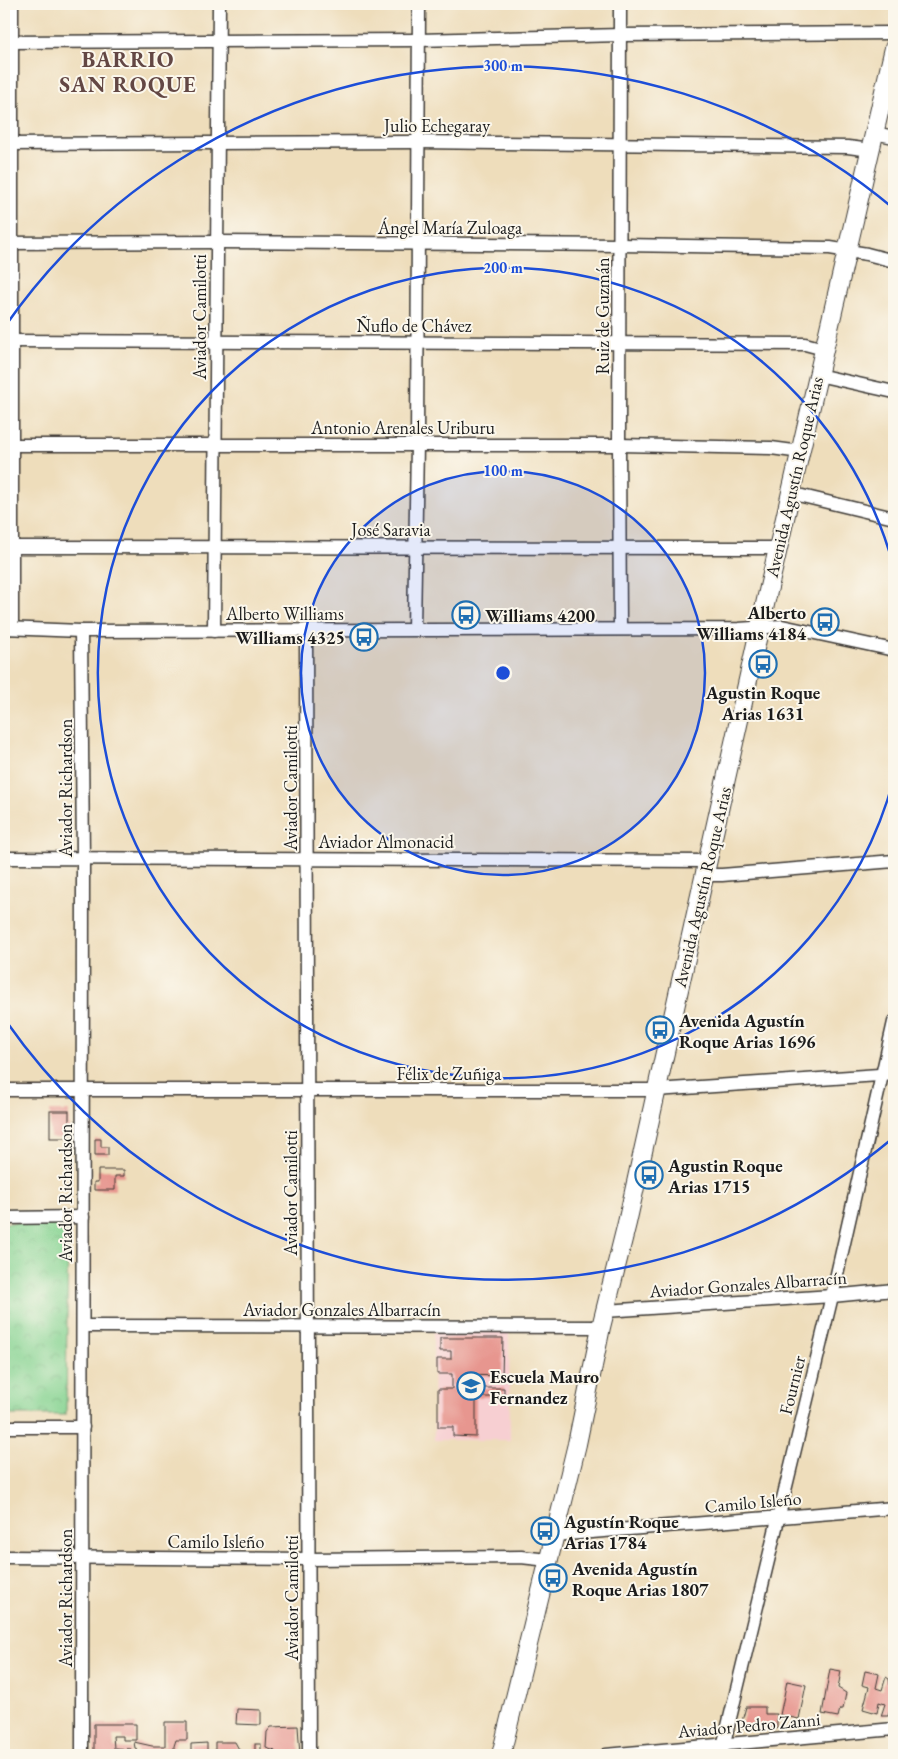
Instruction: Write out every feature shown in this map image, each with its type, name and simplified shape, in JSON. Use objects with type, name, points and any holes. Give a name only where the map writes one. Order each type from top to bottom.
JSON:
[{"type":"main road","name":"Avenida Agustín Roque Arias","points":[[501,1755],[577,1444],[603,1319],[627,1223],[790,493],[894,48]]},
{"type":"street","points":[[8,628],[8,42],[12,4]]},
{"type":"street","name":"Aviador Camilotti","points":[[214,630],[219,4]]},
{"type":"street","points":[[414,629],[418,342],[419,4]]},
{"type":"street","name":"Ruiz de Guzmán","points":[[620,4],[620,628]]},
{"type":"street","points":[[8,42],[419,40],[621,35],[894,33]]},
{"type":"street","name":"Julio Echegaray","points":[[8,144],[419,142],[848,147],[894,137]]},
{"type":"street","name":"Ángel María Zuloaga","points":[[8,243],[217,242],[830,248],[894,261]]},
{"type":"street","name":"Ñuflo de Chávez","points":[[8,341],[805,344],[824,349]]},
{"type":"street","points":[[818,375],[894,392]]},
{"type":"street","name":"Antonio Arenales Uriburu","points":[[8,445],[619,445],[771,448],[801,452]]},
{"type":"street","points":[[790,493],[894,518]]},
{"type":"street","name":"José Saravia","points":[[8,547],[619,546],[778,548]]},
{"type":"street","name":"Alberto Williams","points":[[8,628],[81,630],[739,629],[760,626],[782,626],[894,650]]},
{"type":"street","name":"Aviador Richardson","points":[[81,630],[83,859],[82,1755]]},
{"type":"street","name":"Aviador Camilotti","points":[[306,630],[309,1755]]},
{"type":"street","name":"Aviador Almonacid","points":[[4,858],[308,858],[706,868],[722,875],[894,861]]},
{"type":"street","name":"Fournier","points":[[723,1750],[832,1296],[888,1075],[894,1022]]},
{"type":"street","name":"Félix de Zuñiga","points":[[4,1090],[656,1090],[888,1075]]},
{"type":"street","points":[[4,1218],[83,1217]]},
{"type":"street","name":"Aviador Gonzales Albarracín","points":[[83,1326],[308,1327],[603,1319],[894,1290]]},
{"type":"street","points":[[4,1427],[83,1426]]},
{"type":"street","name":"Camilo Isleño","points":[[554,1535],[894,1508]]},
{"type":"street","name":"Camilo Isleño","points":[[4,1557],[309,1559],[521,1557],[548,1560]]},
{"type":"street","name":"Aviador Pedro Zanni","points":[[606,1755],[723,1750],[894,1729]]},
{"type":"shaded area","name":"Escuela Mauro Fernandez","points":[[509,1331],[510,1440],[434,1440],[433,1332]]},
{"type":"green space","points":[[62,1222],[68,1226],[66,1415],[4,1415],[4,1223]]},
{"type":"building","points":[[50,1111],[69,1111],[69,1138],[50,1138]]},
{"type":"building","points":[[95,1139],[101,1139],[101,1147],[108,1147],[108,1155],[95,1155]]},
{"type":"building","points":[[98,1170],[124,1170],[124,1176],[115,1176],[115,1190],[94,1190],[94,1182],[98,1182]]},
{"type":"building","points":[[440,1338],[503,1338],[502,1376],[466,1375],[466,1388],[504,1388],[504,1397],[476,1397],[476,1437],[453,1436],[453,1427],[438,1427],[438,1389],[452,1389],[452,1374],[437,1374],[437,1359],[451,1359],[451,1351],[440,1351]]},
{"type":"building","points":[[830,1669],[841,1671],[838,1688],[846,1693],[843,1709],[840,1709],[838,1717],[822,1714]]},
{"type":"building","points":[[865,1671],[879,1674],[876,1688],[882,1690],[886,1677],[889,1679],[890,1685],[894,1686],[894,1697],[888,1716],[881,1716],[885,1704],[879,1702],[877,1713],[863,1709],[869,1687],[862,1685]]},
{"type":"building","points":[[787,1681],[806,1685],[799,1719],[780,1715]]},
{"type":"building","points":[[746,1707],[765,1707],[765,1714],[777,1714],[777,1729],[740,1728]]},
{"type":"building","points":[[237,1709],[261,1710],[261,1725],[236,1724]]},
{"type":"building","points":[[165,1722],[187,1722],[187,1740],[176,1740],[174,1755],[138,1755],[134,1742],[152,1746],[165,1746]]},
{"type":"building","points":[[94,1724],[136,1724],[136,1740],[123,1740],[123,1736],[113,1736],[114,1748],[131,1749],[130,1755],[94,1755]]},
{"type":"building","points":[[298,1726],[300,1755],[275,1755],[275,1751],[266,1748],[267,1732],[271,1727]]},
{"type":"building","points":[[215,1742],[235,1742],[242,1755],[215,1755]]},
{"type":"building","points":[[207,1743],[207,1755],[191,1755],[191,1744]]},
{"type":"building","points":[[255,1744],[261,1744],[261,1755],[255,1755]]},
{"type":"place","name":"Williams 4200","points":[[466,615]]},
{"type":"place","name":"Alberto Williams 4184","points":[[825,622]]},
{"type":"place","name":"Williams 4325","points":[[364,637]]},
{"type":"place","name":"Agustin Roque Arias 1631","points":[[763,664]]},
{"type":"place","name":"Avenida Agustín Roque Arias 1696","points":[[660,1030]]},
{"type":"place","name":"Agustin Roque Arias 1715","points":[[649,1175]]},
{"type":"place","name":"Escuela Mauro Fernandez","points":[[471,1386]]},
{"type":"place","name":"Agustín Roque Arias 1784","points":[[545,1531]]},
{"type":"place","name":"Avenida Agustín Roque Arias 1807","points":[[553,1578]]},
{"type":"district","name":"BARRIO SAN ROQUE","points":[[128,72]]}]
